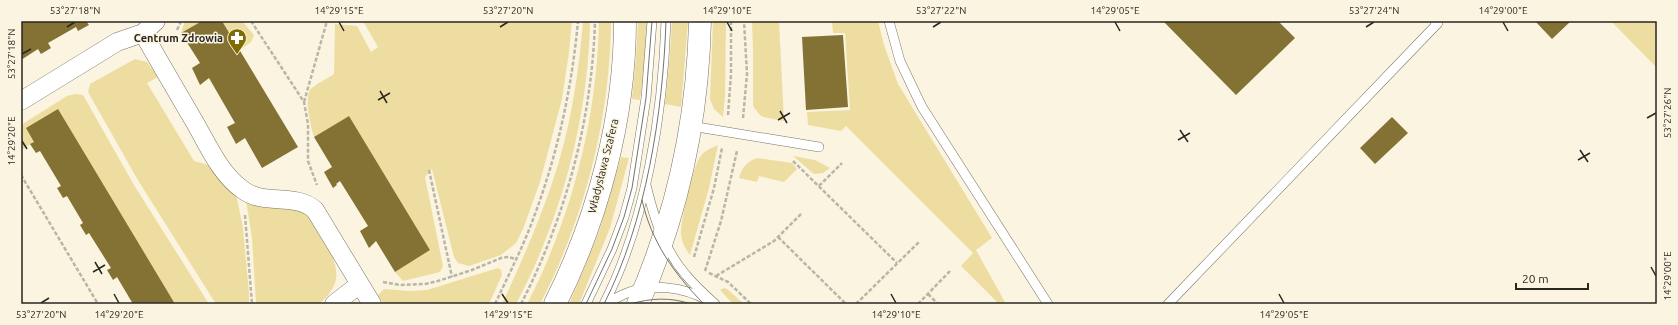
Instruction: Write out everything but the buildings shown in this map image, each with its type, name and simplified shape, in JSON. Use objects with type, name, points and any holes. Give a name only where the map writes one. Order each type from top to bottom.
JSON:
[{"type":"main road","name":"Władysława Szafera","points":[[555,304],[571,270],[586,231],[606,165],[620,90],[625,21]]},
{"type":"main road","points":[[641,296],[663,239],[681,176],[691,126],[698,70],[700,21]]},
{"type":"street","points":[[21,101],[117,42],[143,34],[156,21]]},
{"type":"street","points":[[143,34],[211,152],[229,178],[244,192],[258,197],[296,200],[309,204],[316,210],[372,304]]},
{"type":"street","points":[[334,304],[360,284]]},
{"type":"lane","points":[[586,304],[610,254],[624,217],[634,176],[642,130],[649,73],[652,21]]},
{"type":"lane","points":[[604,304],[614,285],[631,240],[645,182],[662,84],[666,21]]},
{"type":"lane","points":[[890,21],[900,61],[922,107],[1048,304]]},
{"type":"lane","points":[[1168,304],[1438,24],[1435,21]]},
{"type":"lane","points":[[691,126],[819,147]]},
{"type":"lane","points":[[642,130],[641,148],[645,182],[653,213],[663,239],[686,275],[714,304]]},
{"type":"lane","points":[[604,304],[628,293],[641,296],[658,287],[681,290],[701,297],[714,304]]},
{"type":"path","points":[[251,21],[304,102],[308,124],[308,161],[317,188]]},
{"type":"path","points":[[304,102],[327,21]]},
{"type":"path","points":[[496,304],[535,216],[558,142],[571,82],[578,21]]},
{"type":"path","points":[[521,304],[550,240],[568,190],[578,155],[589,94],[595,21]]},
{"type":"path","points":[[727,119],[731,74],[731,21]]},
{"type":"path","points":[[742,122],[747,74],[744,21]]},
{"type":"path","points":[[692,260],[714,188],[723,145]]},
{"type":"path","points":[[738,146],[721,221],[704,273],[716,276],[728,282],[751,304]]},
{"type":"path","points":[[792,159],[897,263]]},
{"type":"path","points":[[819,186],[842,163]]},
{"type":"path","points":[[429,170],[452,277]]},
{"type":"path","points":[[21,174],[98,304]]},
{"type":"path","points":[[716,276],[778,237],[801,214]]},
{"type":"path","points":[[778,237],[846,304]]},
{"type":"path","points":[[856,304],[920,241]]},
{"type":"path","points":[[379,282],[400,286],[425,284],[452,277],[501,258],[508,257],[516,259]]},
{"type":"path","points":[[918,304],[950,271]]},
{"type":"path","points":[[928,294],[938,304]]},
{"type":"shaded area","points":[[185,21],[202,21],[181,33]]},
{"type":"shaded area","points":[[222,21],[242,21],[254,35],[251,42],[240,50]]},
{"type":"shaded area","points":[[363,21],[572,21],[562,99],[540,182],[523,229],[516,243],[501,255],[469,266],[458,263],[454,257],[432,169],[425,177],[443,266],[440,272],[403,281],[395,272],[430,250],[349,116],[314,137],[309,113],[308,94],[315,86],[334,74],[335,24],[357,26],[371,52],[378,47]]},
{"type":"shaded area","points":[[583,21],[590,21],[588,58],[578,131],[570,167],[547,237],[516,304],[502,304],[532,236],[558,165],[574,94]]},
{"type":"shaded area","points":[[599,21],[611,21],[610,58],[600,131],[592,167],[570,237],[556,271],[540,304],[527,304],[557,237],[579,167],[593,94]]},
{"type":"shaded area","points":[[638,21],[647,21],[645,59],[640,100],[632,99]]},
{"type":"shaded area","points":[[672,21],[688,21],[681,107],[665,104]]},
{"type":"shaded area","points":[[713,21],[726,21],[725,96],[723,117],[714,109],[710,99]]},
{"type":"shaded area","points":[[752,21],[779,21],[784,121],[763,117],[753,106]]},
{"type":"shaded area","points":[[832,21],[878,21],[884,45],[898,84],[992,238],[976,250],[1006,304],[999,304],[961,266],[973,253],[846,126],[841,131],[808,125],[807,112],[850,110],[845,33],[833,33]]},
{"type":"shaded area","points":[[1611,21],[1657,21],[1657,68]]},
{"type":"shaded area","points":[[135,59],[147,62],[158,77],[147,83],[194,161],[212,166],[236,194],[243,228],[249,304],[216,304],[139,182],[88,92],[90,84]]},
{"type":"shaded area","points":[[75,94],[83,95],[134,185],[209,304],[175,304],[34,142],[21,150],[21,125],[67,96]]},
{"type":"shaded area","points":[[718,145],[709,188],[690,255],[684,245],[681,235],[688,195],[694,172],[700,157],[706,151]]},
{"type":"shaded area","points":[[793,156],[815,160],[830,168],[823,173],[814,174]]},
{"type":"shaded area","points":[[621,157],[629,158],[610,228],[579,304],[569,304],[599,232]]},
{"type":"shaded area","points":[[757,158],[792,163],[797,169],[784,182],[759,176],[757,182],[739,178],[745,166],[750,161]]},
{"type":"shaded area","points":[[246,200],[283,206],[310,213],[328,246],[336,270],[335,283],[332,290],[319,304],[256,304],[252,238]]},
{"type":"shaded area","points":[[498,268],[501,270],[502,275],[489,304],[383,304],[378,295],[384,289],[409,291],[427,290]]},
{"type":"shaded area","points":[[724,288],[744,304],[733,304],[720,290]]},
{"type":"tram line","points":[[586,304],[612,249],[624,217],[632,188],[646,98],[652,21]]},
{"type":"tram line","points":[[604,304],[619,272],[631,238],[650,166],[661,92],[666,21]]},
{"type":"tram line","points":[[642,200],[651,229],[665,256],[683,281],[704,304]]},
{"type":"tram line","points":[[630,304],[646,300],[661,299],[676,300],[691,304]]},
{"type":"place","name":"Centrum Zdrowia","points":[[237,55]]}]
